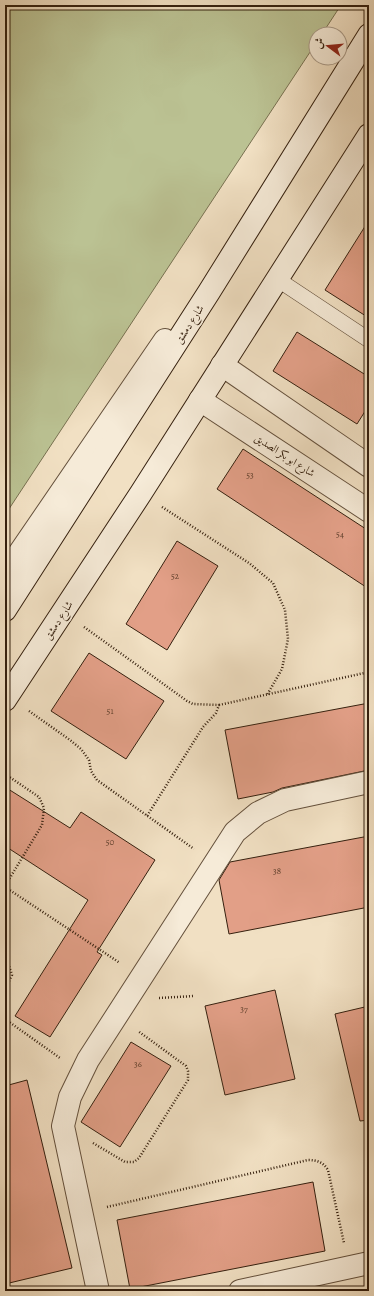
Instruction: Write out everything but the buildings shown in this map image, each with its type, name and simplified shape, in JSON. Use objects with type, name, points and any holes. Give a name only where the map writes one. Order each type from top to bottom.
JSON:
[{"type":"street","name":"شارع دمشق","points":[[5,610],[209,292],[369,35]]},
{"type":"street","name":"شارع دمشق","points":[[6,698],[141,493],[369,135]]},
{"type":"street","points":[[5,574],[138,382],[169,334],[209,292]]},
{"type":"street","points":[[222,365],[369,466]]},
{"type":"street","name":"شارع ابو بكر الصديق","points":[[200,400],[369,511]]},
{"type":"street","points":[[98,1291],[63,1126],[70,1097],[88,1060],[235,832],[258,813],[285,800],[369,782]]},
{"type":"street","points":[[240,1291],[360,1265]]},
{"type":"lane","points":[[277,279],[369,340]]},
{"type":"path","points":[[141,493],[249,563],[273,583],[285,610],[288,639],[282,669],[267,694]]},
{"type":"path","points":[[63,613],[186,701],[193,704],[219,705],[369,672]]},
{"type":"path","points":[[6,698],[70,740],[80,749],[89,760],[91,771],[96,780],[214,863]]},
{"type":"path","points":[[147,816],[203,727],[216,713],[219,705]]},
{"type":"path","points":[[5,774],[39,797],[44,808],[42,825],[5,887],[142,977]]},
{"type":"path","points":[[5,962],[9,966],[12,975],[5,989]]},
{"type":"path","points":[[63,1126],[125,1162],[134,1162],[139,1158],[188,1080],[188,1071],[186,1066],[116,1016]]},
{"type":"path","points":[[5,1019],[82,1074]]},
{"type":"path","points":[[81,1213],[308,1160],[314,1160],[325,1165],[328,1170],[360,1265]]},
{"type":"green space","points":[[5,5],[341,5],[327,26],[308,26],[308,55],[5,515]]}]
